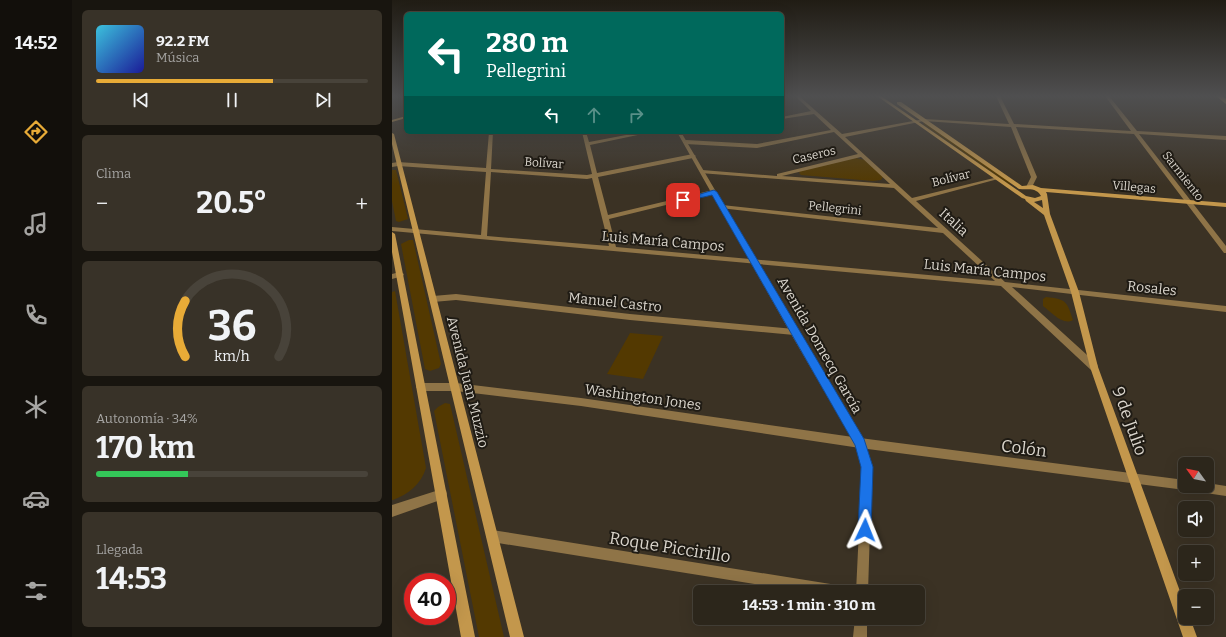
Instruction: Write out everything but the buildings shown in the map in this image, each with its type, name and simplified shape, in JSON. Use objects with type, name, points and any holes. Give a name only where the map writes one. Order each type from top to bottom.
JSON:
[{"type":"main road","points":[[922,126],[1047,214]]},
{"type":"main road","points":[[932,126],[1021,188]]},
{"type":"main road","name":"Avenida Juan Muzzio","points":[[392,134],[395,164],[417,231],[517,637]]},
{"type":"main road","points":[[1021,188],[1028,186]]},
{"type":"main road","name":"Villegas","points":[[1028,186],[1040,190],[1226,206]]},
{"type":"main road","points":[[1021,188],[1019,191],[1022,196],[1035,200],[1044,196],[1043,192],[1040,190]]},
{"type":"main road","name":"9 de Julio","points":[[1044,196],[1047,214],[1074,292],[1094,367],[1190,637]]},
{"type":"main road","points":[[392,234],[396,276],[421,387],[468,637]]},
{"type":"street","name":"Italia","points":[[829,126],[1094,367]]},
{"type":"street","points":[[841,136],[892,126]]},
{"type":"street","points":[[1009,126],[1226,138]]},
{"type":"street","points":[[1013,126],[1034,177],[1028,186]]},
{"type":"street","name":"Sarmiento","points":[[1130,126],[1226,251]]},
{"type":"street","points":[[686,142],[757,146],[834,131]]},
{"type":"street","points":[[484,237],[491,134]]},
{"type":"street","points":[[584,134],[613,249]]},
{"type":"street","points":[[587,144],[640,134]]},
{"type":"street","name":"Avenida Domecq García","points":[[680,134],[794,332],[860,443],[867,467],[862,585]]},
{"type":"street","name":"Caseros","points":[[771,176],[862,155]]},
{"type":"street","name":"Bolívar","points":[[395,164],[595,176],[693,156]]},
{"type":"street","points":[[702,172],[896,186]]},
{"type":"street","name":"Bolívar","points":[[911,200],[996,178]]},
{"type":"street","points":[[605,218],[714,192]]},
{"type":"street","name":"Pellegrini","points":[[722,207],[945,231]]},
{"type":"street","name":"Luis María Campos","points":[[392,229],[1004,284],[1074,292]]},
{"type":"street","name":"Rosales","points":[[1074,292],[1226,309]]},
{"type":"street","name":"Manuel Castro","points":[[433,299],[456,297],[630,317],[794,332]]},
{"type":"street","name":"Washington Jones","points":[[421,387],[456,387],[581,402],[860,443]]},
{"type":"street","name":"Colón","points":[[860,443],[1178,484]]},
{"type":"street","points":[[1214,489],[1226,491]]},
{"type":"street","points":[[392,511],[442,494]]},
{"type":"street","name":"Roque Piccirillo","points":[[492,536],[799,585]]},
{"type":"street","points":[[860,637],[861,625]]},
{"type":"shaded area","points":[[925,126],[929,126],[1011,183],[1009,184]]},
{"type":"shaded area","points":[[856,158],[865,160],[883,177],[881,180],[873,181],[801,175],[799,173],[801,170]]},
{"type":"shaded area","points":[[392,170],[396,170],[408,219],[399,222],[396,221],[392,201]]},
{"type":"shaded area","points":[[409,240],[413,240],[441,364],[439,368],[430,371],[425,369],[401,244]]},
{"type":"shaded area","points":[[395,291],[426,468],[418,484],[414,488],[399,498],[392,500],[392,292]]},
{"type":"shaded area","points":[[1046,297],[1065,302],[1073,320],[1061,320],[1053,315],[1043,306],[1043,299]]},
{"type":"shaded area","points":[[630,333],[663,336],[643,379],[607,374]]},
{"type":"shaded area","points":[[445,403],[450,404],[504,637],[479,637],[434,411]]},
{"type":"route","points":[[683,200],[714,192],[794,332],[860,443],[867,467],[865,530]]}]
